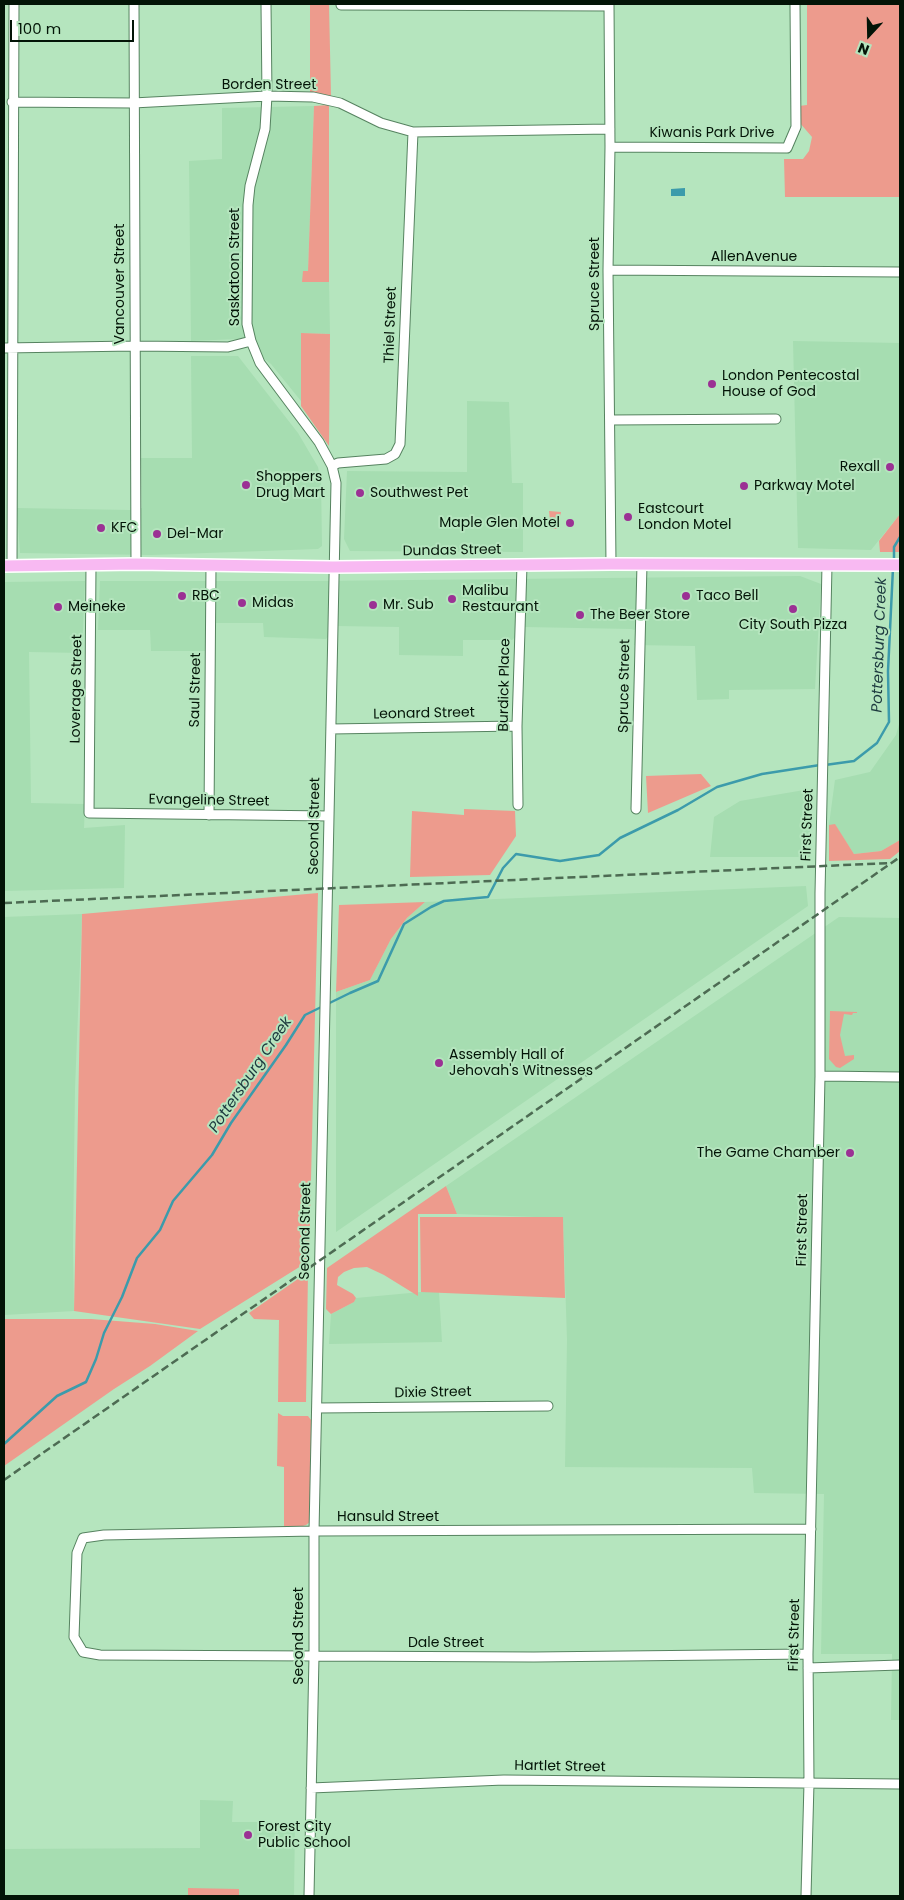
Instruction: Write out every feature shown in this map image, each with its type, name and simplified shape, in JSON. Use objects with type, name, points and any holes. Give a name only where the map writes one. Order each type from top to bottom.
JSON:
[{"type":"main road","name":"Dundas Street","points":[[8,566],[136,564],[333,567],[611,564],[900,565]]},
{"type":"street","points":[[8,566],[8,348],[14,4]]},
{"type":"street","name":"Vancouver Street","points":[[134,4],[136,564]]},
{"type":"street","name":"Saskatoon Street","points":[[266,4],[267,96],[265,129],[250,186],[248,206],[247,324],[251,341],[260,363],[319,442],[332,466],[336,483],[333,567]]},
{"type":"street","name":"Kiwanis Park Drive","points":[[610,147],[787,148],[796,128],[795,4]]},
{"type":"street","points":[[341,5],[609,5]]},
{"type":"street","name":"Spruce Street","points":[[609,5],[610,147],[608,270],[611,564]]},
{"type":"street","name":"Borden Street","points":[[12,102],[133,103],[267,96],[313,97],[340,103],[381,123],[413,132],[610,129]]},
{"type":"street","name":"Thiel Street","points":[[332,466],[338,463],[386,459],[395,454],[400,444],[413,132]]},
{"type":"street","name":"AllenAvenue","points":[[608,270],[900,272]]},
{"type":"street","points":[[8,348],[228,347],[251,341]]},
{"type":"street","points":[[610,420],[776,419]]},
{"type":"street","name":"Spruce Street","points":[[636,809],[642,564]]},
{"type":"street","name":"Loverage Street","points":[[89,813],[91,565]]},
{"type":"street","name":"Saul Street","points":[[209,815],[211,565]]},
{"type":"street","name":"Burdick Place","points":[[518,805],[517,726],[522,565]]},
{"type":"street","name":"First Street","points":[[806,1896],[809,1783],[808,1654],[820,1076],[820,894],[824,778],[827,565]]},
{"type":"street","name":"Second Street","points":[[309,1896],[314,1656],[314,1531],[333,567]]},
{"type":"street","name":"Leonard Street","points":[[331,729],[517,726]]},
{"type":"street","name":"Evangeline Street","points":[[89,813],[329,816]]},
{"type":"street","points":[[820,1076],[900,1077]]},
{"type":"street","name":"Dixie Street","points":[[317,1408],[548,1406]]},
{"type":"street","name":"Hansuld Street","points":[[83,1652],[74,1637],[78,1553],[83,1538],[104,1535],[314,1531],[811,1529]]},
{"type":"street","name":"Dale Street","points":[[83,1652],[100,1655],[534,1657],[808,1654]]},
{"type":"street","points":[[808,1668],[900,1664]]},
{"type":"street","name":"Hartlet Street","points":[[310,1788],[504,1780],[900,1784]]},
{"type":"shaded area","points":[[310,4],[329,4],[331,96],[310,93]]},
{"type":"shaded area","points":[[807,4],[900,4],[900,197],[785,197],[784,159],[803,159],[809,151],[812,137],[799,122],[799,106],[807,105]]},
{"type":"shaded area","points":[[329,105],[329,282],[302,282],[303,271],[308,271],[314,106]]},
{"type":"shaded area","points":[[314,106],[308,271],[302,282],[329,282],[330,334],[301,333],[301,401],[271,364],[238,339],[191,341],[189,161],[222,159],[222,108]]},
{"type":"shaded area","points":[[301,333],[330,334],[329,446],[301,406]]},
{"type":"shaded area","points":[[793,341],[900,343],[900,514],[871,550],[798,548]]},
{"type":"shaded area","points":[[191,356],[238,356],[298,433],[318,467],[321,481],[322,546],[318,549],[151,555],[20,553],[17,508],[130,510],[142,508],[141,458],[192,458]]},
{"type":"shaded area","points":[[467,401],[509,402],[512,483],[523,483],[523,552],[350,551],[344,539],[347,471],[467,472]]},
{"type":"shaded area","points":[[549,511],[561,512],[558,529],[551,529]]},
{"type":"shaded area","points":[[900,514],[900,552],[880,552],[879,541]]},
{"type":"shaded area","points":[[800,576],[821,584],[815,689],[729,690],[729,699],[697,700],[695,646],[634,645],[635,630],[631,629],[525,627],[512,640],[463,640],[463,656],[399,655],[399,627],[337,626],[326,639],[264,637],[263,623],[214,623],[214,650],[205,651],[151,651],[150,630],[98,630],[100,581],[315,581]]},
{"type":"shaded area","points":[[85,581],[82,653],[29,652],[31,803],[85,804],[84,828],[125,825],[124,888],[4,891],[4,582]]},
{"type":"shaded area","points":[[900,721],[900,840],[881,851],[854,854],[835,825],[829,825],[835,780],[870,772],[896,735]]},
{"type":"shaded area","points":[[701,774],[711,786],[648,813],[646,776]]},
{"type":"shaded area","points":[[810,789],[810,857],[710,857],[714,817],[740,801]]},
{"type":"shaded area","points":[[464,809],[515,811],[516,836],[490,875],[410,877],[412,811],[464,815]]},
{"type":"shaded area","points":[[835,824],[854,854],[881,851],[900,840],[900,851],[890,859],[829,861],[829,825]]},
{"type":"shaded area","points":[[806,886],[808,906],[336,1232],[336,992],[370,980],[391,939],[407,918],[425,902]]},
{"type":"shaded area","points":[[318,893],[309,1261],[200,1329],[74,1311],[82,914]]},
{"type":"shaded area","points":[[425,902],[407,918],[391,939],[370,980],[336,992],[339,905]]},
{"type":"shaded area","points":[[82,914],[75,1088],[74,1311],[4,1315],[4,917]]},
{"type":"shaded area","points":[[839,917],[900,918],[900,1720],[891,1720],[892,1654],[821,1654],[824,1494],[754,1493],[752,1468],[565,1467],[567,1340],[563,1218],[457,1214],[446,1186]]},
{"type":"shaded area","points":[[830,1011],[857,1012],[852,1015],[844,1014],[840,1035],[845,1056],[854,1055],[854,1059],[840,1068],[836,1067],[829,1059]]},
{"type":"shaded area","points":[[446,1186],[457,1214],[418,1214],[418,1296],[367,1267],[354,1268],[338,1277],[337,1285],[353,1294],[356,1298],[354,1302],[331,1314],[326,1309],[327,1268]]},
{"type":"shaded area","points":[[420,1217],[563,1217],[565,1298],[421,1292]]},
{"type":"shaded area","points":[[308,1272],[306,1402],[278,1402],[279,1320],[254,1319],[249,1313]]},
{"type":"shaded area","points":[[439,1292],[442,1342],[329,1344],[331,1314],[354,1302],[356,1298]]},
{"type":"shaded area","points":[[4,1319],[91,1319],[155,1324],[198,1331],[4,1466]]},
{"type":"shaded area","points":[[278,1413],[283,1416],[308,1416],[311,1420],[310,1522],[296,1528],[284,1528],[284,1467],[277,1466]]},
{"type":"shaded area","name":"Forest City Public School","points":[[200,1800],[233,1801],[232,1822],[295,1822],[294,1896],[4,1896],[4,1849],[200,1848]]},
{"type":"shaded area","points":[[188,1888],[239,1889],[239,1896],[188,1896]]},
{"type":"water","points":[[685,188],[685,196],[671,196],[671,189]]},
{"type":"waterway","name":"Pottersburg Creek","points":[[894,562],[894,547],[900,537]]},
{"type":"waterway","name":"Pottersburg Creek","points":[[825,765],[854,761],[877,743],[889,722],[888,671],[893,568]]},
{"type":"waterway","name":"Pottersburg Creek","points":[[4,1444],[57,1396],[86,1382],[104,1333],[122,1297],[137,1258],[160,1230],[173,1201],[212,1155],[231,1123],[305,1015],[378,981],[404,924],[444,901],[488,897],[503,868],[516,854],[560,861],[599,855],[620,838],[678,810],[717,787],[762,774],[820,765]]},
{"type":"railway","points":[[4,1480],[900,857]]},
{"type":"railway","points":[[4,903],[890,863]]},
{"type":"place","name":"London Pentecostal House of God","points":[[712,384]]},
{"type":"place","name":"Rexall","points":[[890,467]]},
{"type":"place","name":"Shoppers Drug Mart","points":[[246,485]]},
{"type":"place","name":"Parkway Motel","points":[[744,486]]},
{"type":"place","name":"Southwest Pet","points":[[360,493]]},
{"type":"place","name":"Eastcourt London Motel","points":[[628,517]]},
{"type":"place","name":"Maple Glen Motel","points":[[570,523]]},
{"type":"place","name":"KFC","points":[[101,528]]},
{"type":"place","name":"Del-Mar","points":[[157,534]]},
{"type":"place","name":"RBC","points":[[182,596]]},
{"type":"place","name":"Taco Bell","points":[[686,596]]},
{"type":"place","name":"Malibu Restaurant","points":[[452,599]]},
{"type":"place","name":"Midas","points":[[242,603]]},
{"type":"place","name":"Mr. Sub","points":[[373,605]]},
{"type":"place","name":"Meineke","points":[[58,607]]},
{"type":"place","name":"City South Pizza","points":[[793,609]]},
{"type":"place","name":"The Beer Store","points":[[580,615]]},
{"type":"place","name":"Assembly Hall of Jehovah's Witnesses","points":[[439,1063]]},
{"type":"place","name":"The Game Chamber","points":[[850,1153]]},
{"type":"place","name":"Forest City Public School","points":[[248,1835]]}]
